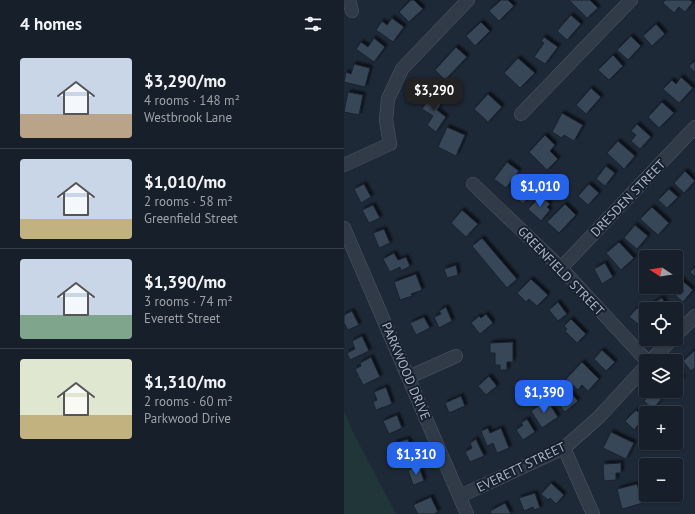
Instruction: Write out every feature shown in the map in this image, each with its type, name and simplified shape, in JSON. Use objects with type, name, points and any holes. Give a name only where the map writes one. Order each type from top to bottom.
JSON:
[{"type":"street","points":[[344,165],[390,144],[386,120],[388,99],[402,69],[468,0]]},
{"type":"street","points":[[521,114],[631,0]]},
{"type":"street","name":"DRESDEN STREET","points":[[561,268],[695,127]]},
{"type":"street","name":"GREENFIELD STREET","points":[[473,184],[561,268],[641,354]]},
{"type":"street","name":"PARKWOOD DRIVE","points":[[344,228],[467,514]]},
{"type":"street","points":[[683,328],[695,316]]},
{"type":"street","points":[[657,354],[665,346]]},
{"type":"street","points":[[409,377],[456,356]]},
{"type":"street","name":"EVERETT STREET","points":[[460,496],[564,448],[598,418],[639,374]]},
{"type":"street","points":[[564,448],[593,514]]},
{"type":"green space","points":[[344,412],[355,436],[396,514],[344,514]]},
{"type":"building","points":[[411,0],[414,0],[423,9],[409,22],[399,12]]},
{"type":"building","points":[[501,0],[508,0],[514,6],[499,21],[489,11]]},
{"type":"building","points":[[569,0],[590,0],[598,8],[587,18]]},
{"type":"building","points":[[665,0],[690,0],[693,2],[685,12],[679,7],[674,13],[663,3]]},
{"type":"building","points":[[571,15],[581,24],[567,40],[557,31]]},
{"type":"building","points":[[392,18],[404,27],[393,42],[376,30],[382,21],[387,25]]},
{"type":"building","points":[[481,22],[490,31],[475,46],[466,36]]},
{"type":"building","points":[[656,24],[665,34],[652,46],[643,36]]},
{"type":"building","points":[[631,36],[641,46],[628,60],[617,50]]},
{"type":"building","points":[[544,37],[558,47],[545,64],[534,57],[544,43],[541,41]]},
{"type":"building","points":[[374,38],[385,47],[374,62],[356,49],[361,42],[368,47]]},
{"type":"building","points":[[456,47],[467,57],[445,80],[435,70]]},
{"type":"building","points":[[613,55],[623,66],[609,80],[598,70]]},
{"type":"building","points":[[518,58],[535,73],[520,88],[504,73]]},
{"type":"building","points":[[695,61],[695,73],[689,66]]},
{"type":"building","points":[[354,64],[370,68],[365,87],[344,82],[346,72],[351,74]]},
{"type":"building","points":[[681,77],[693,88],[679,103],[663,89],[672,80],[676,84]]},
{"type":"building","points":[[591,88],[601,97],[586,114],[576,105]]},
{"type":"building","points":[[348,92],[363,95],[359,115],[344,112]]},
{"type":"building","points":[[432,93],[443,101],[437,110],[446,117],[436,132],[427,125],[433,116],[422,109]]},
{"type":"building","points":[[488,94],[502,107],[488,122],[474,109]]},
{"type":"building","points":[[662,102],[674,113],[659,128],[648,117]]},
{"type":"building","points":[[562,113],[583,125],[574,141],[564,135],[562,138],[552,132]]},
{"type":"building","points":[[637,124],[651,137],[640,149],[631,141],[636,135],[631,131]]},
{"type":"building","points":[[447,127],[465,135],[456,156],[438,147]]},
{"type":"building","points":[[545,135],[555,145],[550,151],[558,159],[547,170],[529,152]]},
{"type":"building","points":[[618,141],[635,156],[624,169],[607,153]]},
{"type":"building","points":[[507,162],[519,171],[506,188],[494,179]]},
{"type":"building","points":[[606,166],[615,173],[605,186],[596,179]]},
{"type":"building","points":[[685,171],[695,181],[684,193],[674,183]]},
{"type":"building","points":[[524,180],[535,190],[523,204],[512,194]]},
{"type":"building","points":[[364,184],[371,197],[361,203],[354,189]]},
{"type":"building","points":[[589,184],[599,193],[588,205],[578,196]]},
{"type":"building","points":[[669,189],[678,197],[667,208],[658,200]]},
{"type":"building","points":[[541,196],[550,204],[547,207],[550,210],[541,221],[528,209]]},
{"type":"building","points":[[565,204],[576,215],[559,233],[547,222]]},
{"type":"building","points":[[373,205],[380,218],[369,223],[362,210]]},
{"type":"building","points":[[652,207],[669,223],[658,235],[640,219]]},
{"type":"building","points":[[462,210],[478,224],[466,237],[451,223]]},
{"type":"building","points":[[635,225],[648,236],[637,249],[624,238]]},
{"type":"building","points":[[384,229],[390,243],[379,248],[373,233]]},
{"type":"building","points":[[482,238],[517,279],[507,288],[472,246]]},
{"type":"building","points":[[619,242],[634,258],[621,270],[606,253]]},
{"type":"building","points":[[394,253],[398,260],[406,257],[410,266],[401,271],[400,267],[390,272],[383,259]]},
{"type":"building","points":[[605,263],[613,277],[602,284],[594,269]]},
{"type":"building","points":[[456,265],[458,275],[447,278],[444,269]]},
{"type":"building","points":[[695,267],[695,277],[690,272]]},
{"type":"building","points":[[416,274],[422,290],[411,294],[412,296],[400,300],[394,282]]},
{"type":"building","points":[[531,279],[548,295],[537,306],[529,299],[526,302],[517,293]]},
{"type":"building","points":[[683,281],[693,290],[683,302],[674,294],[683,294]]},
{"type":"building","points":[[662,298],[665,302],[655,302]]},
{"type":"building","points":[[558,302],[567,314],[558,321],[549,310]]},
{"type":"building","points":[[446,307],[452,321],[439,328],[434,317],[441,314],[439,311]]},
{"type":"building","points":[[637,308],[639,310],[639,325],[629,317]]},
{"type":"building","points":[[352,311],[359,325],[348,330],[344,323],[344,315]]},
{"type":"building","points":[[486,314],[493,323],[480,334],[471,323],[479,316],[481,318]]},
{"type":"building","points":[[424,317],[430,328],[416,335],[410,323]]},
{"type":"building","points":[[571,319],[586,334],[577,343],[565,331],[567,329],[564,326]]},
{"type":"building","points":[[362,336],[369,351],[350,360],[347,353],[355,349],[352,341]]},
{"type":"building","points":[[513,342],[513,362],[507,362],[507,370],[500,370],[500,365],[495,365],[495,353],[490,353],[490,343]]},
{"type":"building","points":[[602,350],[615,362],[606,371],[594,359]]},
{"type":"building","points":[[695,350],[695,368],[691,371],[683,361]]},
{"type":"building","points":[[371,357],[380,377],[363,385],[355,369],[361,366],[360,363]]},
{"type":"building","points":[[582,362],[599,379],[588,391],[582,385],[578,390],[566,379]]},
{"type":"building","points":[[489,376],[497,386],[486,395],[478,386]]},
{"type":"building","points":[[563,384],[578,401],[565,412],[550,394]]},
{"type":"building","points":[[386,387],[392,404],[376,410],[373,402],[377,400],[374,392]]},
{"type":"building","points":[[461,396],[465,406],[449,413],[445,403]]},
{"type":"building","points":[[647,398],[662,398],[656,406],[650,406],[644,401]]},
{"type":"building","points":[[547,400],[558,417],[542,428],[531,411]]},
{"type":"building","points":[[636,410],[639,413],[639,424],[634,430],[625,421]]},
{"type":"building","points":[[397,415],[402,428],[389,434],[383,421]]},
{"type":"building","points":[[527,419],[535,432],[523,440],[516,430],[523,425],[521,423]]},
{"type":"building","points":[[488,428],[490,433],[501,428],[509,448],[497,453],[493,443],[487,446],[481,431]]},
{"type":"building","points":[[611,432],[634,443],[626,459],[603,448]]},
{"type":"building","points":[[408,439],[414,455],[396,461],[394,451],[396,450],[394,443]]},
{"type":"building","points":[[476,439],[484,456],[470,462],[465,452],[472,448],[470,443]]},
{"type":"building","points":[[621,463],[621,473],[616,473],[616,480],[604,481],[603,464]]},
{"type":"building","points":[[419,466],[424,481],[413,485],[408,470]]},
{"type":"building","points":[[551,483],[564,495],[556,504],[550,498],[548,500],[541,494]]},
{"type":"building","points":[[637,484],[639,490],[639,502],[643,503],[622,509],[617,489]]},
{"type":"building","points":[[535,493],[540,508],[534,510],[533,507],[524,511],[519,498]]},
{"type":"building","points":[[431,497],[438,512],[434,514],[418,514],[413,505]]},
{"type":"building","points":[[505,503],[511,514],[491,514],[490,511]]}]
